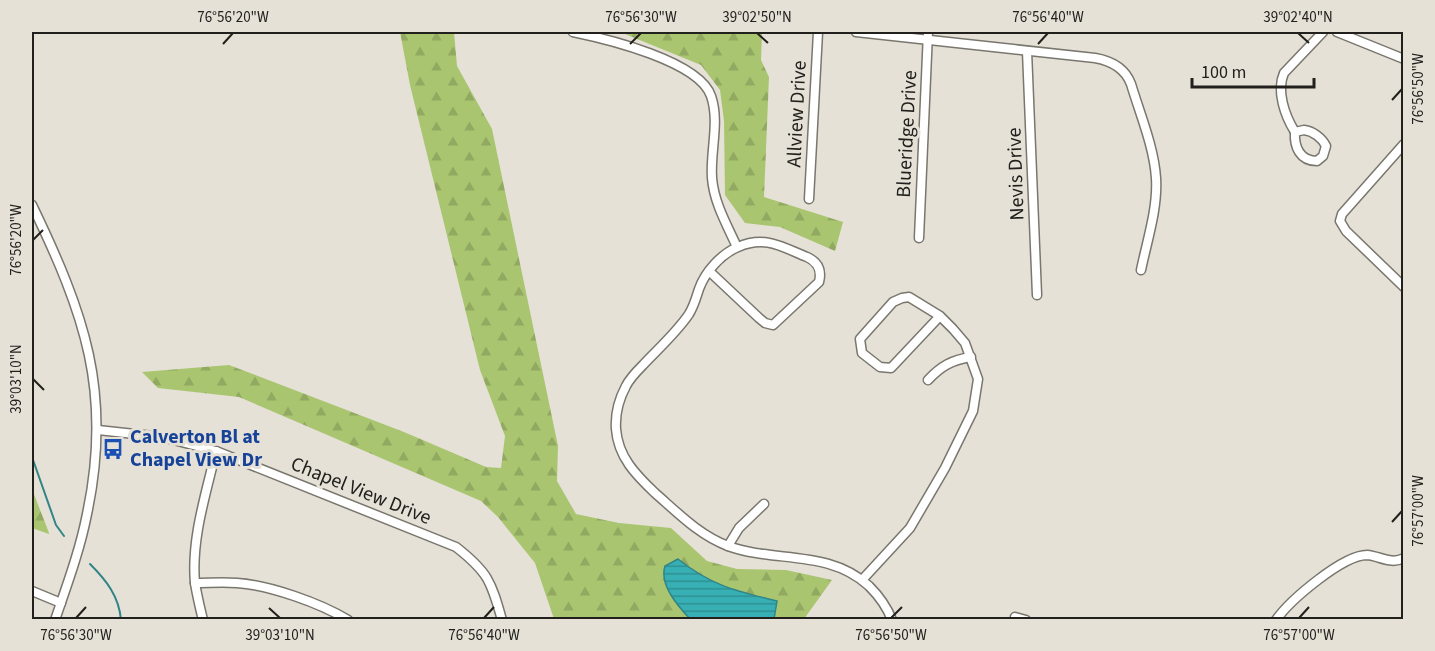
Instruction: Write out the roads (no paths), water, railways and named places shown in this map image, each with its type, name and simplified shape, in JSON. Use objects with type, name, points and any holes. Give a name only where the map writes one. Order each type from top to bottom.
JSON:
[{"type":"street","points":[[576,32],[674,63],[691,72],[705,84],[711,95],[715,112],[712,178],[715,196],[737,247]]},
{"type":"street","name":"Allview Drive","points":[[809,198],[818,32]]},
{"type":"street","points":[[856,32],[928,35],[1027,51],[1095,58],[1118,66],[1128,77],[1156,177],[1152,217],[1141,270]]},
{"type":"street","points":[[1295,132],[1284,106],[1280,89],[1281,81],[1284,73],[1323,32]]},
{"type":"street","points":[[1337,32],[1404,59]]},
{"type":"street","name":"Blueridge Drive","points":[[919,238],[928,35]]},
{"type":"street","name":"Nevis Drive","points":[[1027,51],[1037,295]]},
{"type":"street","points":[[1404,144],[1348,207],[1340,220],[1346,231],[1404,287]]},
{"type":"street","points":[[32,205],[56,255],[78,312],[92,369],[98,430],[87,516],[56,620]]},
{"type":"street","points":[[709,271],[759,318],[773,325],[819,282],[821,274],[820,268],[811,258],[762,240],[737,247],[720,259],[709,271],[688,315],[626,386],[616,414],[616,431],[629,467],[681,517],[713,539],[754,553],[820,561],[840,567],[862,580],[888,608],[892,620]]},
{"type":"street","points":[[862,580],[910,528],[945,468],[973,411],[978,379],[965,343],[940,316],[909,297],[893,302],[860,339],[862,353],[880,367],[891,368],[940,316]]},
{"type":"street","points":[[928,380],[941,367],[950,362],[971,357]]},
{"type":"street","name":"Chapel View Drive","points":[[98,430],[162,437],[216,451],[456,547],[486,575],[491,583],[502,620]]},
{"type":"street","points":[[204,620],[195,583],[198,527],[216,451]]},
{"type":"street","points":[[728,546],[739,528],[764,504]]},
{"type":"street","points":[[1275,620],[1285,606],[1308,587],[1330,571],[1356,558],[1367,555],[1395,561],[1404,558]]},
{"type":"street","points":[[195,583],[237,583],[257,586],[289,595],[348,620]]},
{"type":"street","points":[[32,591],[61,603]]},
{"type":"street","points":[[1015,617],[1026,620]]},
{"type":"water","points":[[678,559],[713,582],[777,601],[774,619],[690,619],[671,595],[665,580],[665,566]]},
{"type":"waterway","points":[[32,457],[56,525],[64,536]]},
{"type":"waterway","points":[[90,564],[111,589],[118,603],[121,620]]},
{"type":"place","name":"Calverton Bl at Chapel View Dr","points":[[113,449]]}]
